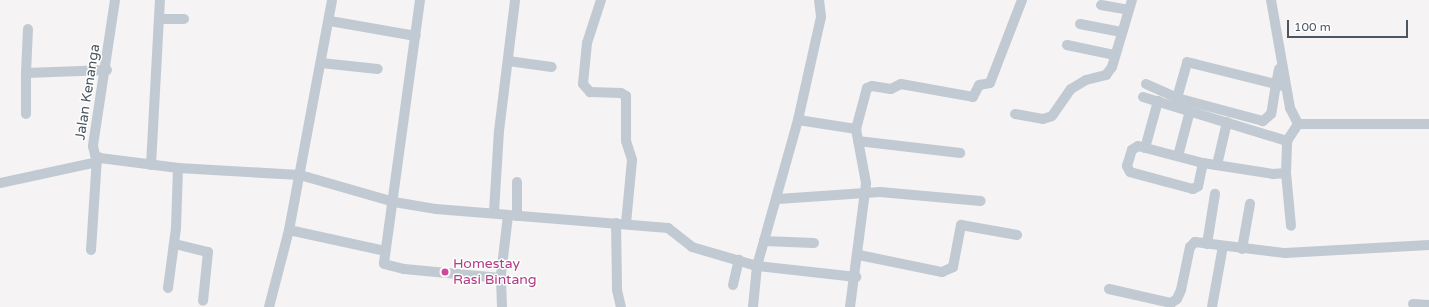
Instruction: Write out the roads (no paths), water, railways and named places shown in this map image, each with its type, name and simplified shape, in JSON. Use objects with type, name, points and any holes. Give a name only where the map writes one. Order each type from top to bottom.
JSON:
[{"type":"street","name":"Jalan Kenanga","points":[[115,0],[107,70],[93,146],[97,160],[178,168],[300,175],[394,202],[436,209],[494,212],[513,215],[668,228],[692,247],[757,266],[856,277]]},
{"type":"street","points":[[151,165],[160,0]]},
{"type":"street","points":[[269,307],[289,230],[330,21],[332,0]]},
{"type":"street","points":[[420,0],[394,202],[383,261],[387,266],[501,278]]},
{"type":"street","points":[[494,212],[515,0]]},
{"type":"street","points":[[601,0],[587,43],[583,84],[590,92],[621,93],[626,96],[626,141],[632,160],[621,223],[617,290],[621,307]]},
{"type":"street","points":[[753,307],[757,266],[778,199],[798,120],[821,17],[820,3],[811,0]]},
{"type":"street","points":[[850,307],[856,277],[866,193],[866,175],[856,129],[869,87],[890,89],[901,84],[974,97],[978,85],[990,83],[1022,0]]},
{"type":"street","points":[[1015,114],[1043,119],[1052,116],[1071,89],[1086,80],[1106,75],[1112,67],[1132,0]]},
{"type":"street","points":[[1146,84],[1177,98],[1263,122],[1271,114],[1281,86],[1271,0]]},
{"type":"street","points":[[1101,5],[1129,10]]},
{"type":"street","points":[[160,19],[184,19]]},
{"type":"street","points":[[330,21],[416,36]]},
{"type":"street","points":[[1080,24],[1122,32]]},
{"type":"street","points":[[26,114],[28,28]]},
{"type":"street","points":[[1066,45],[1115,55]]},
{"type":"street","points":[[508,61],[552,67]]},
{"type":"street","points":[[1177,98],[1187,62],[1281,86]]},
{"type":"street","points":[[321,63],[378,69]]},
{"type":"street","points":[[1279,69],[1281,86],[1294,118],[1298,124]]},
{"type":"street","points":[[26,74],[107,70]]},
{"type":"street","points":[[1143,97],[1287,140]]},
{"type":"street","points":[[1145,148],[1158,101]]},
{"type":"street","points":[[1178,156],[1190,111]]},
{"type":"street","points":[[798,120],[856,129]]},
{"type":"street","points":[[1217,165],[1227,122]]},
{"type":"street","points":[[1298,124],[1429,124]]},
{"type":"street","points":[[1291,226],[1286,173],[1287,140],[1298,124]]},
{"type":"street","points":[[858,141],[960,153]]},
{"type":"street","points":[[1203,163],[1196,188],[1165,183],[1128,170],[1134,147],[1145,148],[1203,163],[1273,174],[1286,173]]},
{"type":"street","points":[[0,183],[97,160],[91,250]]},
{"type":"street","points":[[168,288],[175,244],[178,168]]},
{"type":"street","points":[[502,307],[501,278],[513,215],[517,182]]},
{"type":"street","points":[[778,199],[866,193],[905,193],[982,201]]},
{"type":"street","points":[[1207,244],[1216,194]]},
{"type":"street","points":[[1242,249],[1250,204]]},
{"type":"street","points":[[859,255],[942,272],[953,267],[961,225],[1017,235]]},
{"type":"street","points":[[289,230],[385,251]]},
{"type":"street","points":[[764,240],[814,243]]},
{"type":"street","points":[[175,244],[208,252],[203,301]]},
{"type":"street","points":[[1109,289],[1171,303],[1177,299],[1181,290],[1191,244],[1207,244],[1285,253],[1429,245]]},
{"type":"street","points":[[1212,307],[1223,246]]},
{"type":"street","points":[[733,285],[738,260]]},
{"type":"street","points":[[1413,304],[1429,305]]},
{"type":"place","name":"Homestay Rasi Bintang","points":[[445,272]]}]
